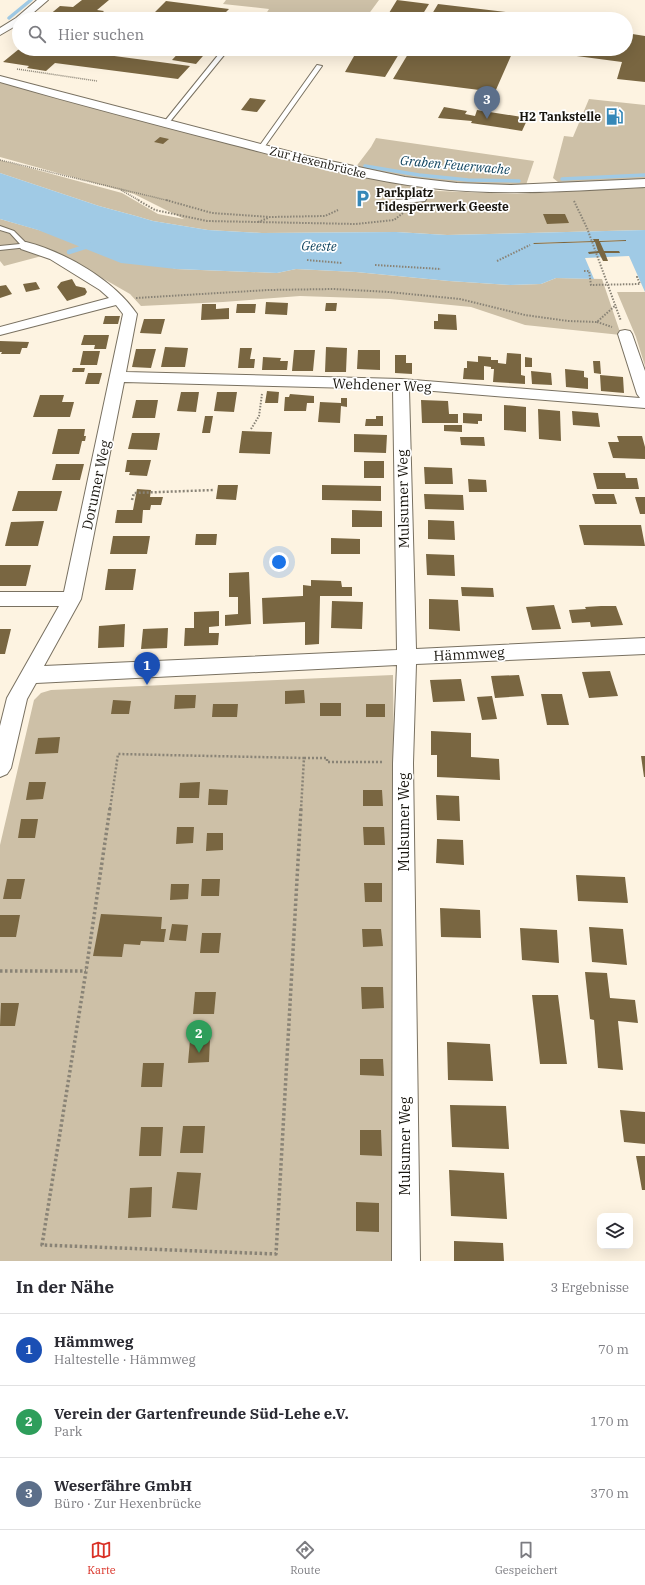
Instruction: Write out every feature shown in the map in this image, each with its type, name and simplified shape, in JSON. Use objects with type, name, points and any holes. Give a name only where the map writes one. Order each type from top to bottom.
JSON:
[{"type":"street","points":[[28,12],[42,0]]},
{"type":"street","points":[[0,32],[12,24]]},
{"type":"street","name":"Zur Hexenbrücke","points":[[0,79],[361,173],[432,184],[491,189],[645,183]]},
{"type":"street","name":"Dorumer Weg","points":[[0,768],[17,698],[72,599],[130,314],[119,300],[105,287],[55,256],[26,246]]},
{"type":"street","points":[[0,331],[119,300]]},
{"type":"street","points":[[625,334],[645,394]]},
{"type":"street","name":"Wehdener Weg","points":[[118,377],[401,384],[645,403]]},
{"type":"street","name":"Mulsumer Weg","points":[[401,384],[407,657],[404,763],[406,1261]]},
{"type":"street","points":[[0,599],[72,599]]},
{"type":"street","name":"Hämmweg","points":[[29,675],[645,646]]},
{"type":"lane","points":[[166,123],[220,56]]},
{"type":"lane","points":[[261,148],[319,66]]},
{"type":"lane","points":[[395,202],[424,200],[432,184]]},
{"type":"lane","points":[[0,228],[12,232],[22,244],[26,246]]},
{"type":"lane","points":[[0,248],[26,246]]},
{"type":"path","points":[[16,68],[97,81]]},
{"type":"path","points":[[0,160],[212,213],[270,217],[325,216],[338,210]]},
{"type":"path","points":[[119,189],[155,210],[207,221],[356,224],[394,220],[402,214],[412,201]]},
{"type":"path","points":[[573,198],[616,305],[625,334]]},
{"type":"path","points":[[256,223],[270,217]]},
{"type":"path","points":[[497,261],[530,245]]},
{"type":"path","points":[[308,260],[342,263]]},
{"type":"path","points":[[375,265],[441,269]]},
{"type":"path","points":[[584,271],[589,271],[591,285],[640,284],[637,277],[639,277]]},
{"type":"path","points":[[119,300],[268,290],[334,289],[388,292],[460,299],[525,315],[568,321],[597,322],[616,305]]},
{"type":"path","points":[[251,429],[259,416],[262,390]]},
{"type":"path","points":[[132,500],[134,493],[214,490]]},
{"type":"path","points":[[304,758],[276,1254],[42,1245],[86,971],[118,754],[327,758],[327,762],[404,763]]},
{"type":"path","points":[[0,971],[86,971]]},
{"type":"shaded area","points":[[226,0],[379,0],[370,12],[267,12],[269,9],[223,4]]},
{"type":"shaded area","points":[[0,82],[355,175],[438,191],[517,194],[645,187],[645,230],[447,235],[396,232],[262,233],[208,230],[153,221],[99,206],[0,173],[0,160],[122,193],[158,214],[184,219],[134,194],[0,157]]},
{"type":"shaded area","points":[[589,99],[645,105],[645,179],[570,184],[558,182],[553,178],[564,136],[573,137]]},
{"type":"shaded area","points":[[376,138],[534,161],[526,185],[483,185],[434,182],[355,168]]},
{"type":"shaded area","points":[[0,219],[176,269],[277,273],[296,269],[356,272],[510,285],[541,284],[556,278],[602,279],[621,335],[525,325],[471,307],[390,299],[300,296],[141,306],[130,294],[57,252],[4,266],[0,261]]},
{"type":"shaded area","points":[[617,292],[645,292],[645,366],[636,337]]},
{"type":"shaded area","points":[[393,675],[400,1261],[0,1261],[0,845],[34,700],[41,693],[51,690]]},
{"type":"water","name":"Geeste","points":[[0,173],[99,206],[153,221],[208,230],[262,233],[396,232],[447,235],[645,230],[645,292],[629,256],[585,258],[594,279],[556,278],[541,284],[510,285],[356,272],[296,269],[277,273],[176,269],[121,263],[38,230],[0,219]],"holes":[[[626,240],[534,244],[533,243]]]},
{"type":"building","points":[[82,0],[109,0],[97,10],[104,11],[103,12],[53,12],[60,6],[73,7]]},
{"type":"building","points":[[397,0],[429,4],[424,12],[390,12]]},
{"type":"building","points":[[166,1],[229,9],[226,12],[155,12]]},
{"type":"building","points":[[438,4],[506,12],[433,12]]},
{"type":"building","points":[[633,34],[645,36],[645,82],[617,79],[622,62],[577,56],[633,56]]},
{"type":"building","points":[[12,55],[12,56],[114,56],[190,66],[178,79],[55,63],[46,71],[27,68],[29,66],[3,62]]},
{"type":"building","points":[[176,56],[203,56],[196,64],[172,60]]},
{"type":"building","points":[[354,56],[398,56],[385,77],[345,72]]},
{"type":"building","points":[[407,56],[511,56],[495,92],[393,79]]},
{"type":"building","points":[[250,98],[266,100],[257,112],[241,110]]},
{"type":"building","points":[[444,107],[467,111],[465,114],[475,116],[477,110],[528,118],[522,131],[471,123],[472,121],[438,118]]},
{"type":"building","points":[[160,137],[169,139],[163,144],[154,142]]},
{"type":"building","points":[[543,214],[565,214],[569,223],[547,224]]},
{"type":"building","points":[[593,239],[599,239],[599,241],[626,241],[600,242],[604,251],[619,251],[620,253],[605,253],[608,261],[603,261],[599,253],[589,254],[588,252],[598,251],[595,242],[533,243],[594,241]]},
{"type":"building","points":[[72,279],[76,286],[85,288],[87,292],[85,295],[67,301],[57,287],[61,282]]},
{"type":"building","points":[[36,282],[40,289],[26,292],[23,284]]},
{"type":"building","points":[[6,285],[12,294],[0,298],[0,286]]},
{"type":"building","points":[[266,302],[288,303],[287,315],[265,314]]},
{"type":"building","points":[[326,303],[337,303],[336,311],[325,311]]},
{"type":"building","points":[[202,304],[216,304],[216,309],[229,308],[229,319],[201,320]]},
{"type":"building","points":[[237,304],[256,304],[255,313],[236,313]]},
{"type":"building","points":[[438,314],[456,315],[457,330],[434,329],[434,321],[438,321]]},
{"type":"building","points":[[105,316],[120,316],[118,324],[103,324]]},
{"type":"building","points":[[144,319],[165,319],[161,334],[140,333]]},
{"type":"building","points":[[84,335],[109,335],[106,349],[94,349],[95,345],[81,345]]},
{"type":"building","points":[[0,341],[29,342],[27,348],[22,348],[20,354],[1,354]]},
{"type":"building","points":[[165,347],[188,348],[185,367],[161,367]]},
{"type":"building","points":[[326,347],[347,348],[346,372],[325,372]]},
{"type":"building","points":[[240,348],[252,348],[250,359],[255,359],[254,368],[238,368]]},
{"type":"building","points":[[136,349],[156,349],[151,368],[132,367]]},
{"type":"building","points":[[294,350],[315,350],[313,371],[292,371]]},
{"type":"building","points":[[358,350],[380,350],[380,370],[357,369]]},
{"type":"building","points":[[83,351],[100,351],[97,365],[80,365]]},
{"type":"building","points":[[507,353],[521,354],[521,375],[525,376],[525,384],[493,382],[494,369],[484,366],[484,380],[463,379],[464,368],[467,368],[467,361],[478,362],[478,356],[491,357],[491,360],[498,360],[498,363],[506,364]]},
{"type":"building","points":[[395,355],[406,355],[406,363],[412,363],[412,374],[395,373]]},
{"type":"building","points":[[263,357],[281,358],[280,361],[288,361],[287,370],[262,370]]},
{"type":"building","points":[[525,357],[532,358],[532,367],[525,367]]},
{"type":"building","points":[[593,361],[600,361],[601,374],[594,373]]},
{"type":"building","points":[[73,368],[85,368],[84,372],[72,372]]},
{"type":"building","points":[[565,369],[584,371],[584,377],[588,378],[588,389],[566,387]]},
{"type":"building","points":[[531,371],[551,373],[552,385],[532,384]]},
{"type":"building","points":[[88,373],[102,373],[99,384],[85,384]]},
{"type":"building","points":[[600,375],[623,377],[624,393],[601,391]]},
{"type":"building","points":[[267,391],[279,392],[278,403],[265,403]]},
{"type":"building","points":[[181,392],[199,392],[196,412],[177,411]]},
{"type":"building","points":[[217,392],[237,392],[234,412],[214,411]]},
{"type":"building","points":[[290,394],[314,396],[314,403],[307,403],[306,411],[284,411],[285,397],[289,397]]},
{"type":"building","points":[[40,395],[64,395],[62,402],[74,402],[70,417],[33,417]]},
{"type":"building","points":[[341,398],[347,398],[347,407],[341,406],[340,423],[318,422],[320,402],[341,403]]},
{"type":"building","points":[[136,400],[158,400],[155,418],[132,418]]},
{"type":"building","points":[[421,400],[448,401],[449,414],[458,414],[458,423],[422,423]]},
{"type":"building","points":[[504,405],[526,407],[526,432],[504,430]]},
{"type":"building","points":[[538,409],[560,411],[561,441],[539,439]]},
{"type":"building","points":[[572,411],[598,413],[600,427],[573,425]]},
{"type":"building","points":[[463,413],[482,414],[482,421],[478,421],[478,424],[463,423]]},
{"type":"building","points":[[205,416],[213,416],[210,433],[202,433]]},
{"type":"building","points":[[376,416],[383,416],[383,426],[365,426],[366,419],[376,419]]},
{"type":"building","points":[[444,425],[462,425],[462,432],[444,431]]},
{"type":"building","points":[[58,429],[85,429],[85,441],[82,441],[79,454],[52,454]]},
{"type":"building","points":[[242,431],[272,432],[270,454],[239,453]]},
{"type":"building","points":[[132,433],[160,433],[157,450],[128,449]]},
{"type":"building","points":[[354,434],[387,435],[386,453],[354,452]]},
{"type":"building","points":[[617,436],[642,436],[645,447],[645,459],[613,458],[608,442],[619,442]]},
{"type":"building","points":[[460,437],[484,437],[485,446],[461,445]]},
{"type":"building","points":[[127,460],[151,460],[147,476],[129,475],[130,472],[125,472]]},
{"type":"building","points":[[364,461],[384,461],[384,478],[364,478]]},
{"type":"building","points":[[56,464],[84,464],[80,480],[52,480]]},
{"type":"building","points":[[424,467],[452,468],[453,484],[425,484]]},
{"type":"building","points":[[593,473],[625,473],[626,478],[637,478],[639,489],[597,489]]},
{"type":"building","points":[[468,479],[486,480],[487,492],[469,492]]},
{"type":"building","points":[[218,485],[238,485],[236,500],[216,499]]},
{"type":"building","points":[[322,485],[381,486],[381,501],[322,500]]},
{"type":"building","points":[[137,489],[151,490],[150,497],[163,497],[161,505],[151,505],[150,510],[143,510],[142,523],[115,523],[117,510],[133,510]]},
{"type":"building","points":[[18,491],[62,491],[57,511],[12,511]]},
{"type":"building","points":[[424,494],[463,495],[464,510],[425,509]]},
{"type":"building","points":[[592,494],[614,494],[617,504],[595,504]]},
{"type":"building","points":[[635,497],[645,497],[645,514],[640,514]]},
{"type":"building","points":[[352,510],[382,511],[382,527],[352,527]]},
{"type":"building","points":[[428,520],[454,521],[455,540],[428,539]]},
{"type":"building","points":[[44,521],[38,546],[5,546],[11,522]]},
{"type":"building","points":[[579,525],[641,525],[645,546],[584,545]]},
{"type":"building","points":[[196,534],[217,534],[216,545],[195,545]]},
{"type":"building","points":[[113,536],[150,536],[147,554],[110,554]]},
{"type":"building","points":[[331,538],[360,539],[360,554],[331,554]]},
{"type":"building","points":[[426,554],[454,555],[455,576],[427,575]]},
{"type":"building","points":[[0,565],[31,565],[26,586],[0,586]]},
{"type":"building","points":[[108,569],[136,569],[133,590],[105,590]]},
{"type":"building","points":[[249,572],[251,624],[225,626],[225,615],[238,614],[238,597],[229,597],[229,573]]},
{"type":"building","points":[[311,580],[341,581],[342,587],[352,587],[352,596],[320,596],[319,644],[305,645],[305,622],[263,624],[262,598],[303,596],[303,585],[311,586]]},
{"type":"building","points":[[461,587],[493,588],[494,597],[462,596]]},
{"type":"building","points":[[429,599],[458,600],[460,631],[429,629]]},
{"type":"building","points":[[332,601],[363,602],[362,629],[331,628]]},
{"type":"building","points":[[554,605],[561,629],[532,630],[526,607]]},
{"type":"building","points":[[601,606],[616,606],[623,625],[591,627],[590,622],[572,623],[569,610]]},
{"type":"building","points":[[219,611],[219,626],[209,627],[209,633],[219,633],[218,645],[184,646],[185,628],[194,628],[194,612]]},
{"type":"building","points":[[125,624],[124,647],[98,648],[99,626]]},
{"type":"building","points":[[168,628],[167,648],[141,649],[143,629]]},
{"type":"building","points":[[0,629],[11,629],[5,654],[0,654]]},
{"type":"building","points":[[610,671],[618,696],[589,698],[582,672]]},
{"type":"building","points":[[519,675],[524,696],[495,698],[491,676]]},
{"type":"building","points":[[461,679],[465,701],[433,702],[430,680]]},
{"type":"building","points":[[304,690],[305,703],[285,704],[285,691]]},
{"type":"building","points":[[541,694],[562,694],[569,725],[547,725]]},
{"type":"building","points":[[175,695],[196,695],[195,708],[174,709]]},
{"type":"building","points":[[492,696],[497,719],[482,720],[477,697]]},
{"type":"building","points":[[113,700],[131,701],[129,714],[111,714]]},
{"type":"building","points":[[320,703],[341,703],[341,716],[320,716]]},
{"type":"building","points":[[213,704],[238,704],[237,717],[212,717]]},
{"type":"building","points":[[366,704],[385,704],[385,717],[366,717]]},
{"type":"building","points":[[431,731],[471,733],[471,757],[499,759],[500,780],[437,777],[437,755],[431,755]]},
{"type":"building","points":[[60,737],[58,753],[35,754],[38,738]]},
{"type":"building","points":[[641,756],[645,756],[645,777],[644,777]]},
{"type":"building","points":[[29,782],[46,782],[43,799],[26,800]]},
{"type":"building","points":[[200,782],[199,798],[179,798],[180,783]]},
{"type":"building","points":[[209,789],[228,790],[227,805],[208,805]]},
{"type":"building","points":[[363,790],[382,790],[383,806],[363,806]]},
{"type":"building","points":[[436,795],[459,796],[460,821],[437,820]]},
{"type":"building","points":[[21,819],[38,819],[35,838],[18,838]]},
{"type":"building","points":[[177,827],[194,827],[193,843],[176,844]]},
{"type":"building","points":[[363,827],[384,827],[385,845],[364,845]]},
{"type":"building","points":[[207,833],[223,833],[223,850],[206,851]]},
{"type":"building","points":[[437,839],[463,840],[464,865],[436,863]]},
{"type":"building","points":[[576,875],[625,877],[628,903],[578,901]]},
{"type":"building","points":[[7,879],[25,879],[21,899],[3,899]]},
{"type":"building","points":[[202,879],[220,879],[219,896],[201,896]]},
{"type":"building","points":[[364,883],[382,883],[382,902],[365,902]]},
{"type":"building","points":[[171,884],[189,884],[188,899],[170,900]]},
{"type":"building","points":[[440,908],[480,910],[481,938],[441,937]]},
{"type":"building","points":[[101,914],[162,917],[161,929],[166,929],[164,942],[141,941],[140,945],[124,944],[122,957],[93,956]]},
{"type":"building","points":[[0,915],[20,915],[16,937],[0,937]]},
{"type":"building","points":[[172,924],[188,925],[186,941],[169,940]]},
{"type":"building","points":[[589,927],[623,929],[627,965],[592,962]]},
{"type":"building","points":[[520,928],[557,930],[559,963],[522,960]]},
{"type":"building","points":[[362,929],[381,929],[383,946],[363,947]]},
{"type":"building","points":[[202,933],[221,933],[219,953],[200,953]]},
{"type":"building","points":[[585,972],[607,973],[610,998],[635,1000],[638,1023],[618,1021],[623,1070],[598,1068],[594,1020],[590,1019]]},
{"type":"building","points":[[361,987],[383,987],[384,1008],[362,1009]]},
{"type":"building","points":[[195,992],[216,992],[214,1014],[193,1014]]},
{"type":"building","points":[[532,995],[558,995],[567,1064],[540,1064]]},
{"type":"building","points":[[1,1003],[19,1003],[15,1026],[0,1026]]},
{"type":"building","points":[[210,1039],[209,1062],[188,1063],[190,1040]]},
{"type":"building","points":[[447,1042],[490,1044],[493,1081],[448,1080]]},
{"type":"building","points":[[360,1059],[383,1059],[384,1076],[360,1075]]},
{"type":"building","points":[[143,1063],[164,1063],[162,1087],[141,1087]]},
{"type":"building","points":[[450,1105],[506,1106],[509,1149],[452,1147]]},
{"type":"building","points":[[620,1110],[645,1112],[645,1144],[624,1142]]},
{"type":"building","points":[[183,1126],[205,1126],[203,1153],[180,1153]]},
{"type":"building","points":[[141,1127],[163,1127],[161,1156],[139,1156]]},
{"type":"building","points":[[360,1130],[381,1130],[382,1156],[360,1155]]},
{"type":"building","points":[[636,1156],[645,1156],[645,1190],[642,1190]]},
{"type":"building","points":[[449,1170],[504,1173],[507,1219],[451,1216]]},
{"type":"building","points":[[177,1172],[201,1173],[197,1210],[172,1208]]},
{"type":"building","points":[[152,1187],[151,1217],[128,1218],[130,1188]]},
{"type":"building","points":[[356,1202],[379,1203],[379,1232],[356,1231]]},
{"type":"building","points":[[454,1241],[503,1243],[504,1261],[454,1261]]},
{"type":"waterway","name":"Graben Feuerwache","points":[[16,12],[31,0]]},
{"type":"waterway","name":"Graben Feuerwache","points":[[365,166],[419,175],[468,180],[519,181]]},
{"type":"waterway","name":"Graben Feuerwache","points":[[562,179],[645,175]]},
{"type":"waterway","points":[[69,252],[91,245]]},
{"type":"place","name":"H2 Tankstelle","points":[[614,116]]},
{"type":"place","name":"Weserfähre GmbH","points":[[487,119]]},
{"type":"place","name":"Parkplatz Tidesperrwerk Geeste","points":[[363,199]]},
{"type":"place","name":"Hämmweg","points":[[147,685]]},
{"type":"place","name":"Verein der Gartenfreunde Süd-Lehe e.V.","points":[[199,1053]]}]
